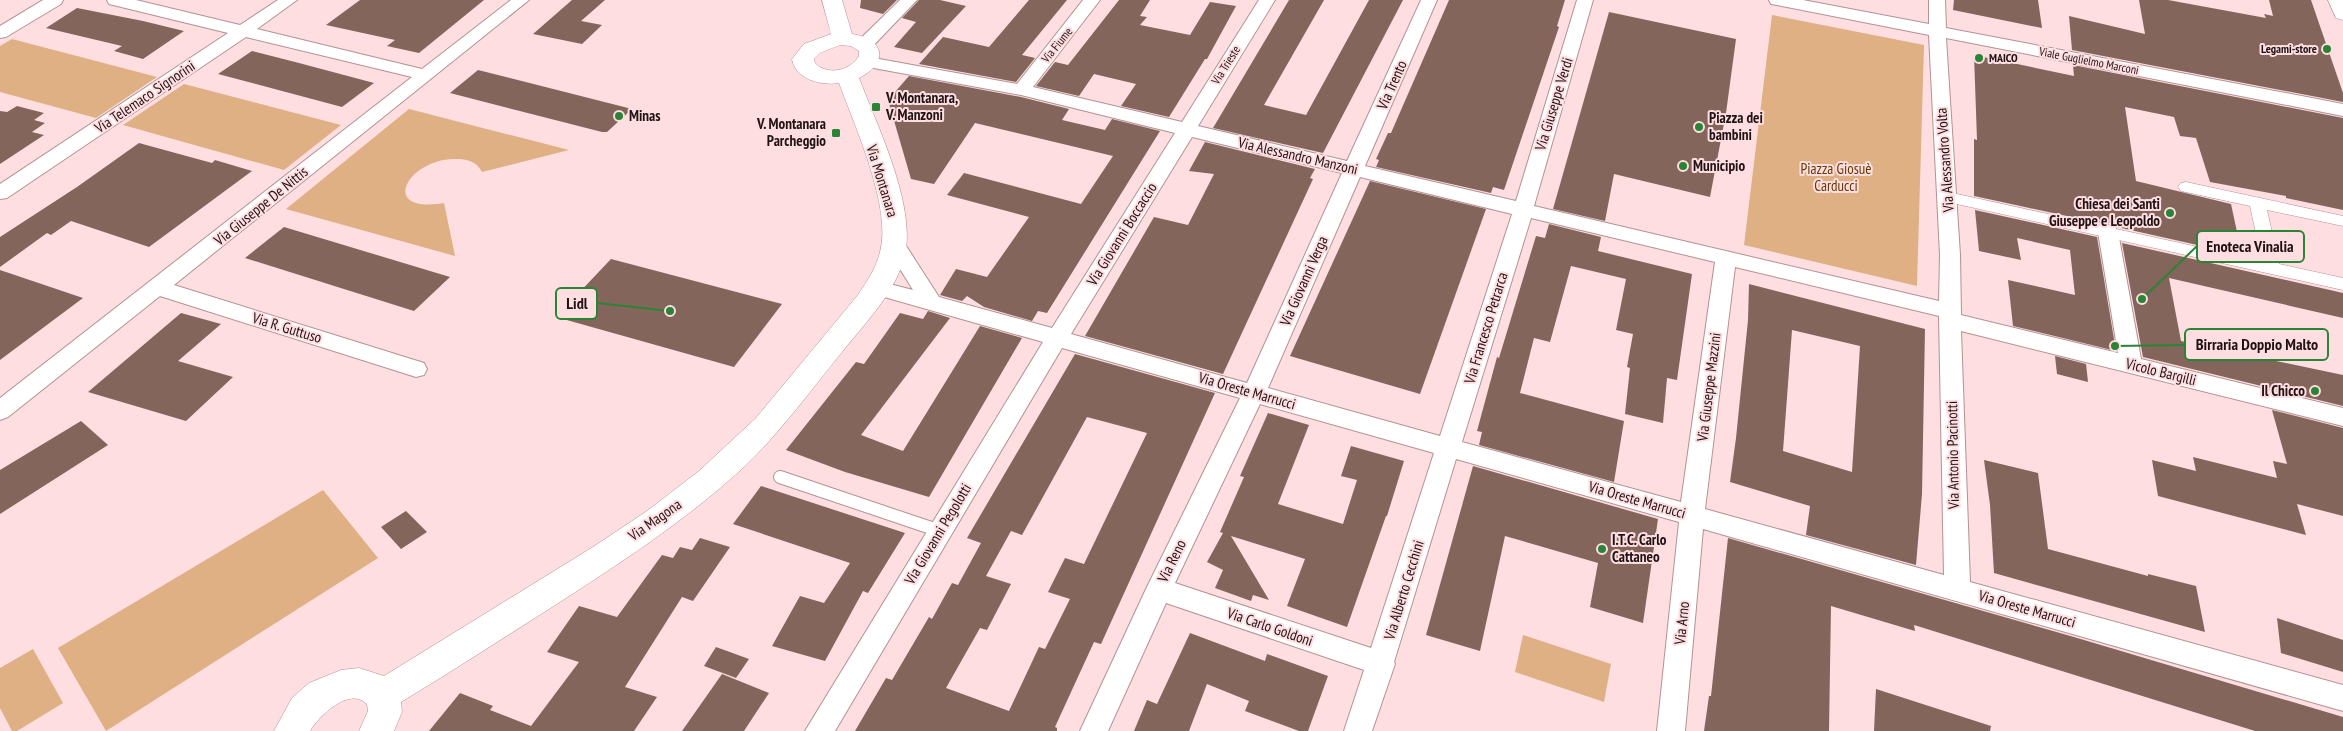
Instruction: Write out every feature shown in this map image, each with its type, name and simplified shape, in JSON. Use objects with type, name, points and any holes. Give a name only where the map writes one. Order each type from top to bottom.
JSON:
[{"type":"main road","points":[[832,0],[842,31],[841,38]]},
{"type":"main road","points":[[2338,0],[2343,14]]},
{"type":"main road","points":[[841,38],[850,39],[866,53],[856,72],[847,75],[826,76],[817,74],[805,66],[804,60],[806,54],[820,43],[841,38]]},
{"type":"main road","name":"Via Montanara","points":[[847,75],[889,195],[896,226],[894,244],[878,288]]},
{"type":"main road","name":"Via Magona","points":[[382,695],[440,662],[593,564],[686,499],[756,436],[799,387],[878,288]]},
{"type":"main road","points":[[291,731],[296,719],[305,706],[318,695],[349,682],[363,683],[375,687],[382,695],[385,704],[384,715],[376,731]]},
{"type":"street","points":[[0,33],[55,0]]},
{"type":"street","points":[[115,0],[425,75]]},
{"type":"street","points":[[160,11],[177,0]]},
{"type":"street","name":"Via Telemaco Signorini","points":[[0,193],[289,0]]},
{"type":"street","name":"Via Giuseppe De Nittis","points":[[0,411],[521,0]]},
{"type":"street","points":[[866,53],[909,0]]},
{"type":"street","name":"Via Fiume","points":[[1021,90],[1092,0]]},
{"type":"street","name":"Via Trieste","points":[[1186,129],[1267,0]]},
{"type":"street","name":"Via Trento","points":[[1354,170],[1429,0]]},
{"type":"street","name":"Via Giuseppe Verdi","points":[[1523,208],[1585,0]]},
{"type":"street","name":"Viale Guglielmo Marconi","points":[[1777,0],[2343,110]]},
{"type":"street","name":"Via Alessandro Volta","points":[[1937,0],[1948,198],[1950,255],[1949,316]]},
{"type":"street","name":"Via Alessandro Manzoni","points":[[866,53],[1354,170],[1523,208],[1726,258]]},
{"type":"street","name":"Via Giovanni Boccaccio","points":[[1057,338],[1186,129]]},
{"type":"street","name":"Via Giovanni Verga","points":[[1254,393],[1354,170]]},
{"type":"street","points":[[2186,187],[2343,221]]},
{"type":"street","points":[[1948,198],[2343,284]]},
{"type":"street","points":[[2257,202],[2272,268]]},
{"type":"street","name":"Via Francesco Petrarca","points":[[1449,448],[1523,208]]},
{"type":"street","points":[[2108,232],[2131,365]]},
{"type":"street","points":[[894,244],[931,302]]},
{"type":"street","points":[[1726,258],[1949,316]]},
{"type":"street","name":"Via Giuseppe Mazzini","points":[[1692,516],[1726,258]]},
{"type":"street","name":"Via R. Guttuso","points":[[158,288],[416,369]]},
{"type":"street","name":"Via Oreste Marrucci","points":[[878,288],[2343,698]]},
{"type":"street","name":"Vicolo Bargilli","points":[[1949,316],[2131,365],[2343,417]]},
{"type":"street","name":"Via Antonio Pacinotti","points":[[1949,316],[1956,590]]},
{"type":"street","name":"Via Giovanni Pegolotti","points":[[819,731],[1057,338]]},
{"type":"street","name":"Via Reno","points":[[1094,731],[1159,589],[1254,393]]},
{"type":"street","name":"Via Alberto Cecchini","points":[[1358,731],[1449,448]]},
{"type":"street","name":"Via Arno","points":[[1671,731],[1692,516]]},
{"type":"street","name":"Via Carlo Goldoni","points":[[1159,589],[1381,664]]},
{"type":"lane","points":[[780,477],[940,531]]},
{"type":"green space","name":"Piazza Giosuè Carducci","points":[[1772,15],[1924,45],[1917,286],[1744,245]]},
{"type":"green space","points":[[12,39],[157,77],[96,118],[0,92],[0,46]]},
{"type":"green space","points":[[184,84],[341,125],[284,170],[123,125]]},
{"type":"green space","points":[[409,109],[569,150],[482,172],[477,165],[467,160],[439,161],[424,167],[413,175],[407,185],[406,194],[411,201],[423,204],[444,203],[455,256],[286,209]]},
{"type":"green space","points":[[323,490],[378,558],[106,731],[58,648]]},
{"type":"green space","points":[[1523,635],[1611,664],[1604,702],[1515,672]]},
{"type":"green space","points":[[33,649],[63,703],[17,731],[12,731],[0,708],[0,668]]},
{"type":"building","points":[[360,0],[484,0],[419,53],[387,46],[395,40],[326,25]]},
{"type":"building","points":[[572,0],[605,0],[581,21],[602,25],[582,44],[533,34]]},
{"type":"building","points":[[861,0],[897,0],[883,14],[860,8]]},
{"type":"building","points":[[919,0],[940,0],[966,6],[922,53],[894,47],[916,22],[902,18]]},
{"type":"building","points":[[1029,0],[1067,0],[1022,55],[1035,58],[1016,82],[919,64],[943,37],[989,47]]},
{"type":"building","points":[[1119,0],[1150,0],[1140,16],[1147,17],[1140,25],[1190,35],[1210,2],[1236,6],[1207,59],[1205,59],[1169,117],[1121,106],[1136,84],[1094,74],[1079,96],[1036,86],[1055,62],[1068,65]]},
{"type":"building","points":[[1289,0],[1324,0],[1264,105],[1306,115],[1369,0],[1403,0],[1323,153],[1213,128]]},
{"type":"building","points":[[1449,0],[1565,0],[1557,26],[1559,27],[1504,190],[1493,187],[1491,193],[1376,167],[1379,160],[1376,159],[1388,133],[1391,133]]},
{"type":"building","points":[[1954,0],[2038,0],[2042,28],[1953,10]]},
{"type":"building","points":[[2139,0],[2168,0],[2266,18],[2264,14],[2273,16],[2269,0],[2311,0],[2343,93],[2343,102],[2072,50],[2069,16],[2145,34]]},
{"type":"building","points":[[77,8],[184,31],[143,59],[114,51],[122,46],[46,28]]},
{"type":"building","points":[[1609,12],[1736,39],[1726,113],[1710,197],[1614,174],[1605,221],[1553,209]]},
{"type":"building","points":[[252,51],[374,83],[342,107],[218,74]]},
{"type":"building","points":[[1974,55],[2074,76],[2073,65],[2343,118],[2343,210],[2286,198],[2286,196],[2210,182],[2196,138],[2180,136],[2174,117],[2125,107],[2136,181],[2231,204],[2242,255],[2117,227],[2109,223],[2104,224],[1974,196],[1974,139],[1977,140]]},
{"type":"building","points":[[478,70],[632,109],[607,132],[602,132],[450,93]]},
{"type":"building","points":[[909,76],[1021,97],[1069,109],[1062,120],[1105,130],[1112,119],[1160,131],[1047,313],[1038,311],[1032,321],[984,307],[967,296],[962,301],[940,295],[956,269],[987,277],[1029,217],[947,195],[964,173],[1081,204],[1113,156],[975,123],[934,184],[911,179],[888,100]]},
{"type":"building","points":[[17,106],[44,113],[34,120],[45,123],[32,132],[44,135],[0,164],[0,111],[7,112]]},
{"type":"building","points":[[1205,142],[1315,169],[1310,178],[1313,179],[1223,374],[1085,336],[1154,217],[1188,225],[1214,174],[1189,171]]},
{"type":"building","points":[[139,143],[212,163],[215,160],[252,171],[149,247],[71,221],[51,235],[47,233],[0,267],[0,237],[77,187]]},
{"type":"building","points":[[1370,181],[1486,209],[1420,394],[1290,356]]},
{"type":"building","points":[[1975,210],[2097,237],[2116,351],[2013,326],[2008,280],[2075,295],[2070,250],[2017,238],[2021,260],[1979,251]]},
{"type":"building","points":[[1549,224],[1601,237],[1598,251],[1692,274],[1677,380],[1667,378],[1663,423],[1625,414],[1630,368],[1627,367],[1633,334],[1616,330],[1626,279],[1571,266],[1550,342],[1534,338],[1520,393],[1624,421],[1614,482],[1479,445],[1482,432],[1477,431],[1497,357],[1499,358],[1536,236],[1545,238]]},
{"type":"building","points":[[284,227],[450,277],[414,311],[245,258]]},
{"type":"building","points":[[2122,243],[2343,293],[2343,318],[2169,278],[2181,341],[2343,375],[2343,406],[2143,357]]},
{"type":"building","points":[[611,259],[782,304],[734,367],[556,317]]},
{"type":"building","points":[[0,270],[83,298],[0,360]]},
{"type":"building","points":[[1749,284],[1925,329],[1922,494],[1916,565],[1806,535],[1810,506],[1730,482],[1748,320]],"holes":[[[1792,330],[1860,346],[1852,472],[1783,451]]]},
{"type":"building","points":[[928,311],[950,318],[861,435],[903,451],[980,326],[1022,338],[929,497],[845,472],[786,450],[856,362],[864,364],[900,313],[923,319]]},
{"type":"building","points":[[181,313],[221,324],[178,361],[233,377],[186,421],[88,392]]},
{"type":"building","points":[[1075,354],[1215,393],[1101,644],[1094,642],[1055,727],[1057,731],[855,731],[886,678],[892,680],[929,617],[932,619],[952,583],[958,585],[981,543],[967,538]],"holes":[[[1087,417],[1147,433],[1084,564],[1065,558],[1048,592],[1070,599],[1045,649],[1039,647],[1009,711],[946,688],[980,628],[987,630],[1011,584],[986,576],[1011,531],[1022,535]]]},
{"type":"building","points":[[2055,356],[2086,364],[2088,382],[2057,374]]},
{"type":"building","points":[[2272,410],[2343,428],[2343,516],[2297,504],[2306,535],[2158,496],[2152,460],[2196,471],[2193,457],[2277,478],[2273,461],[2287,464]]},
{"type":"building","points":[[1268,413],[1309,425],[1278,504],[1343,524],[1357,480],[1341,476],[1351,446],[1404,461],[1387,516],[1347,627],[1287,606],[1305,559],[1231,536],[1269,600],[1253,595],[1251,601],[1215,588],[1223,570],[1207,562],[1223,533],[1220,532],[1244,477],[1240,476]]},
{"type":"building","points":[[81,421],[108,445],[0,514],[0,470]]},
{"type":"building","points":[[1984,460],[2038,473],[2048,549],[2148,576],[2148,574],[2196,586],[2205,632],[1994,573],[1990,505]]},
{"type":"building","name":"I.T.C. Carlo Cattaneo","points":[[1473,466],[1658,519],[1643,623],[1590,607],[1598,563],[1505,536],[1480,651],[1426,635]]},
{"type":"building","points":[[761,486],[905,533],[868,593],[863,591],[825,661],[772,646],[800,596],[824,603],[850,563],[733,524]]},
{"type":"building","points":[[406,511],[427,532],[401,549],[381,527]]},
{"type":"building","points":[[700,538],[730,547],[693,601],[682,597],[625,687],[657,697],[634,731],[429,731],[460,693],[493,706],[490,710],[531,726],[579,662],[547,652],[579,606],[617,617],[662,555],[673,558],[680,547],[692,550]]},
{"type":"building","points":[[1728,538],[2074,637],[2343,717],[2343,731],[2255,731],[1914,625],[1915,631],[1831,606],[1829,731],[1704,731],[1709,696],[1711,696]]},
{"type":"building","points":[[2277,618],[2343,640],[2343,672],[2281,653]]},
{"type":"building","points":[[1190,633],[1265,661],[1267,654],[1328,676],[1308,731],[1299,731],[1245,711],[1249,701],[1207,684],[1189,731],[1134,731],[1147,700],[1157,704]]},
{"type":"building","points":[[716,647],[749,659],[736,678],[704,666]]},
{"type":"building","points":[[722,674],[769,693],[744,731],[682,731]]},
{"type":"building","points":[[1876,689],[1991,726],[1990,731],[1874,731]]},
{"type":"place","name":"Legami-store","points":[[2327,49]]},
{"type":"place","name":"MAICO","points":[[1979,58]]},
{"type":"place","name":"V. Montanara, V. Manzoni","points":[[876,107]]},
{"type":"place","name":"Minas","points":[[619,116]]},
{"type":"place","name":"Piazza dei bambini","points":[[1699,127]]},
{"type":"place","name":"V. Montanara Parcheggio","points":[[836,133]]},
{"type":"place","name":"Municipio","points":[[1683,166]]},
{"type":"place","name":"Chiesa dei Santi Giuseppe e Leopoldo","points":[[2170,213]]},
{"type":"place","name":"Enoteca Vinalia","points":[[2142,299]]},
{"type":"place","name":"Lidl","points":[[670,311]]},
{"type":"place","name":"Birraria Doppio Malto","points":[[2115,346]]},
{"type":"place","name":"Il Chicco","points":[[2315,391]]},
{"type":"place","name":"I.T.C. Carlo Cattaneo","points":[[1602,549]]}]
